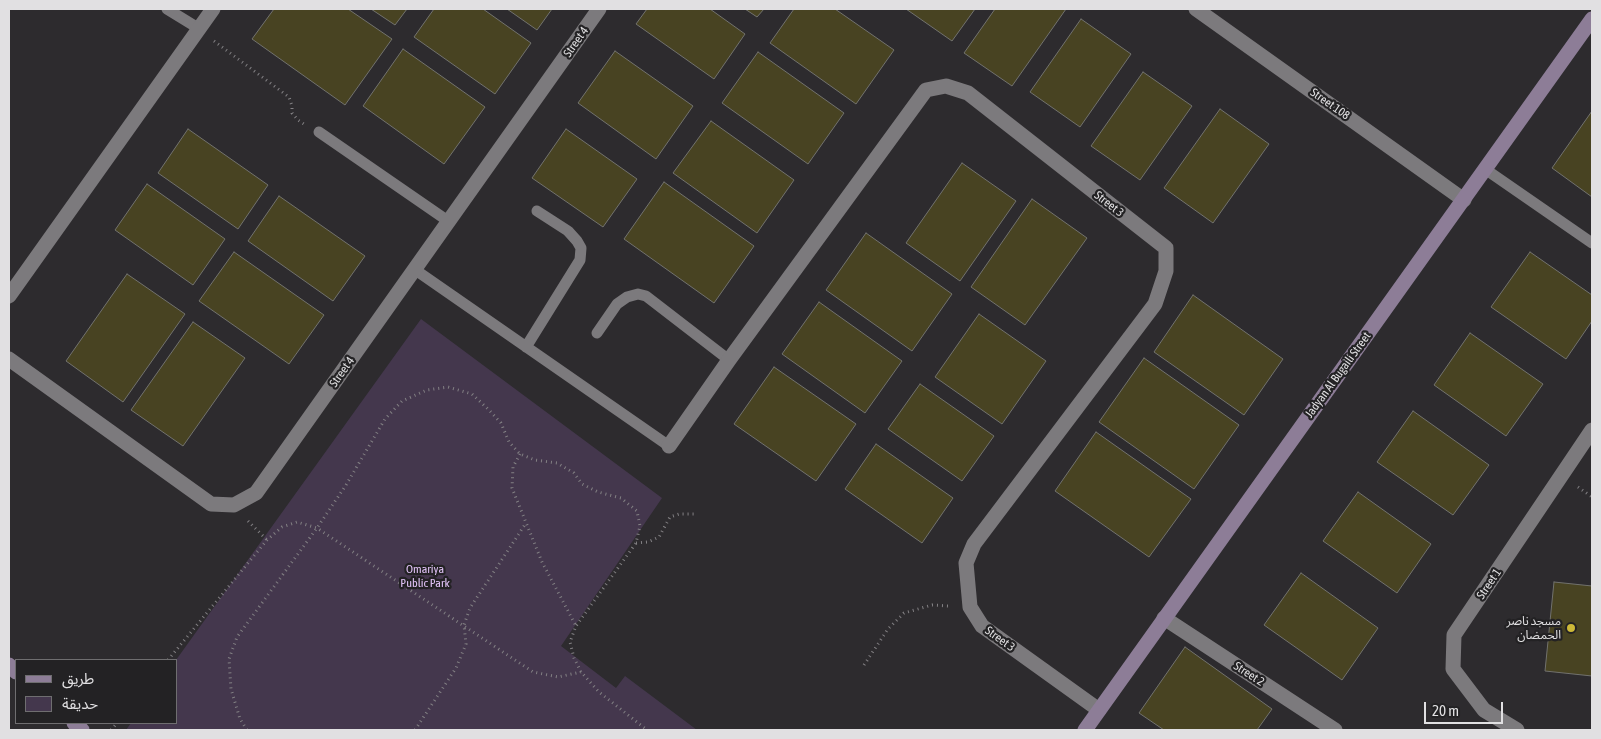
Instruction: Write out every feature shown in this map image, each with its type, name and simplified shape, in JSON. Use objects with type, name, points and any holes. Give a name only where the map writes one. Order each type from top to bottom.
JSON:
[{"type":"street","points":[[9,296],[213,9]]},
{"type":"street","name":"Street 4","points":[[9,359],[211,504],[234,505],[256,493],[599,9]]},
{"type":"street","name":"Street 108","points":[[1196,9],[1464,200]]},
{"type":"street","name":"Jadyan Al Bugaili Street","points":[[1084,730],[1592,19]]},
{"type":"street","name":"Street 3","points":[[669,446],[729,360],[926,90],[946,86],[968,93],[1166,248],[1166,271],[1155,304],[974,544],[966,563],[970,607],[982,626],[1099,710]]},
{"type":"street","name":"Street 1","points":[[1517,730],[1484,710],[1453,669],[1454,635],[1592,430]]},
{"type":"street","name":"Street 2","points":[[1164,618],[1335,730]]},
{"type":"lane","points":[[167,9],[198,28]]},
{"type":"lane","points":[[319,132],[448,221]]},
{"type":"lane","points":[[1485,169],[1592,243]]},
{"type":"lane","points":[[526,347],[580,260],[581,248],[568,231],[537,211]]},
{"type":"lane","points":[[414,269],[669,446]]},
{"type":"lane","points":[[597,333],[617,304],[627,297],[638,294],[646,296],[729,360]]},
{"type":"path","points":[[198,28],[290,97],[292,113],[298,120],[319,132]]},
{"type":"path","points":[[247,730],[240,719],[231,689],[229,659],[237,637],[317,528],[346,485],[385,419],[402,401],[427,390],[448,388],[472,394],[501,423],[509,442],[520,454],[535,460],[557,463],[574,473],[582,484],[598,492],[621,498],[636,511],[640,526],[636,543],[576,626],[570,642],[574,658],[581,672],[599,692],[647,730]]},
{"type":"path","points":[[520,454],[513,467],[512,488],[542,562],[576,626]]},
{"type":"path","points":[[636,543],[648,542],[659,537],[670,517],[679,514],[697,514]]},
{"type":"path","points":[[169,659],[267,540],[282,527],[297,522],[317,528],[533,672],[558,677],[581,672]]},
{"type":"path","points":[[415,730],[456,668],[466,644],[464,625],[470,608],[526,523]]},
{"type":"path","points":[[864,665],[888,629],[904,613],[932,605],[970,607]]},
{"type":"green space","name":"Omariya Public Park","points":[[421,319],[662,498],[561,646],[616,688],[625,676],[697,730],[126,730],[130,724],[178,724],[177,659]]},
{"type":"building","points":[[274,9],[348,9],[392,39],[345,105],[252,39]]},
{"type":"building","points":[[371,9],[407,9],[395,25]]},
{"type":"building","points":[[434,9],[483,9],[531,43],[495,94],[414,37]]},
{"type":"building","points":[[507,9],[552,9],[537,30]]},
{"type":"building","points":[[647,9],[710,9],[745,34],[714,79],[636,24]]},
{"type":"building","points":[[745,9],[764,9],[757,17]]},
{"type":"building","points":[[794,9],[835,9],[894,50],[856,104],[770,43]]},
{"type":"building","points":[[906,9],[975,9],[952,41]]},
{"type":"building","points":[[995,9],[1066,9],[1012,86],[964,53]]},
{"type":"building","points":[[1081,19],[1131,54],[1080,127],[1030,92]]},
{"type":"building","points":[[403,49],[485,107],[444,164],[363,106]]},
{"type":"building","points":[[615,51],[693,106],[656,159],[578,103]]},
{"type":"building","points":[[758,52],[844,113],[808,164],[722,103]]},
{"type":"building","points":[[1143,72],[1192,106],[1140,180],[1091,146]]},
{"type":"building","points":[[1220,109],[1269,144],[1213,223],[1164,188]]},
{"type":"building","points":[[1592,111],[1592,197],[1552,168]]},
{"type":"building","points":[[711,121],[794,180],[757,233],[673,173]]},
{"type":"building","points":[[188,129],[268,185],[238,229],[158,173]]},
{"type":"building","points":[[566,129],[637,179],[603,227],[532,178]]},
{"type":"building","points":[[962,163],[1016,201],[960,281],[906,243]]},
{"type":"building","points":[[664,182],[754,246],[714,303],[624,239]]},
{"type":"building","points":[[147,184],[225,239],[193,285],[115,230]]},
{"type":"building","points":[[279,196],[365,256],[333,301],[248,241]]},
{"type":"building","points":[[1032,199],[1087,238],[1025,325],[971,287]]},
{"type":"building","points":[[866,233],[952,294],[912,351],[826,290]]},
{"type":"building","points":[[234,252],[324,315],[289,364],[199,301]]},
{"type":"building","points":[[1530,252],[1592,295],[1592,321],[1566,359],[1491,307]]},
{"type":"building","points":[[127,274],[185,314],[123,402],[66,361]]},
{"type":"building","points":[[1193,295],[1283,359],[1244,415],[1154,352]]},
{"type":"building","points":[[819,302],[902,361],[865,413],[782,354]]},
{"type":"building","points":[[979,314],[1046,361],[1002,424],[935,377]]},
{"type":"building","points":[[193,322],[245,358],[183,446],[131,410]]},
{"type":"building","points":[[1470,333],[1543,384],[1506,436],[1434,385]]},
{"type":"building","points":[[1144,358],[1239,425],[1194,489],[1099,422]]},
{"type":"building","points":[[774,367],[856,424],[816,481],[734,424]]},
{"type":"building","points":[[920,384],[994,436],[962,481],[888,429]]},
{"type":"building","points":[[1413,411],[1489,465],[1453,515],[1377,462]]},
{"type":"building","points":[[1096,432],[1191,499],[1149,557],[1055,491]]},
{"type":"building","points":[[876,444],[953,498],[922,543],[845,489]]},
{"type":"building","points":[[1358,492],[1431,544],[1397,593],[1323,541]]},
{"type":"building","points":[[1301,573],[1378,628],[1342,680],[1264,625]]},
{"type":"building","name":"مسجد ناصر الحمضان","points":[[1554,582],[1592,586],[1592,676],[1545,671]]},
{"type":"building","points":[[1185,647],[1272,709],[1257,730],[1164,730],[1139,713]]},
{"type":"place","name":"مسجد ناصر الحمضان","points":[[1571,628]]}]
